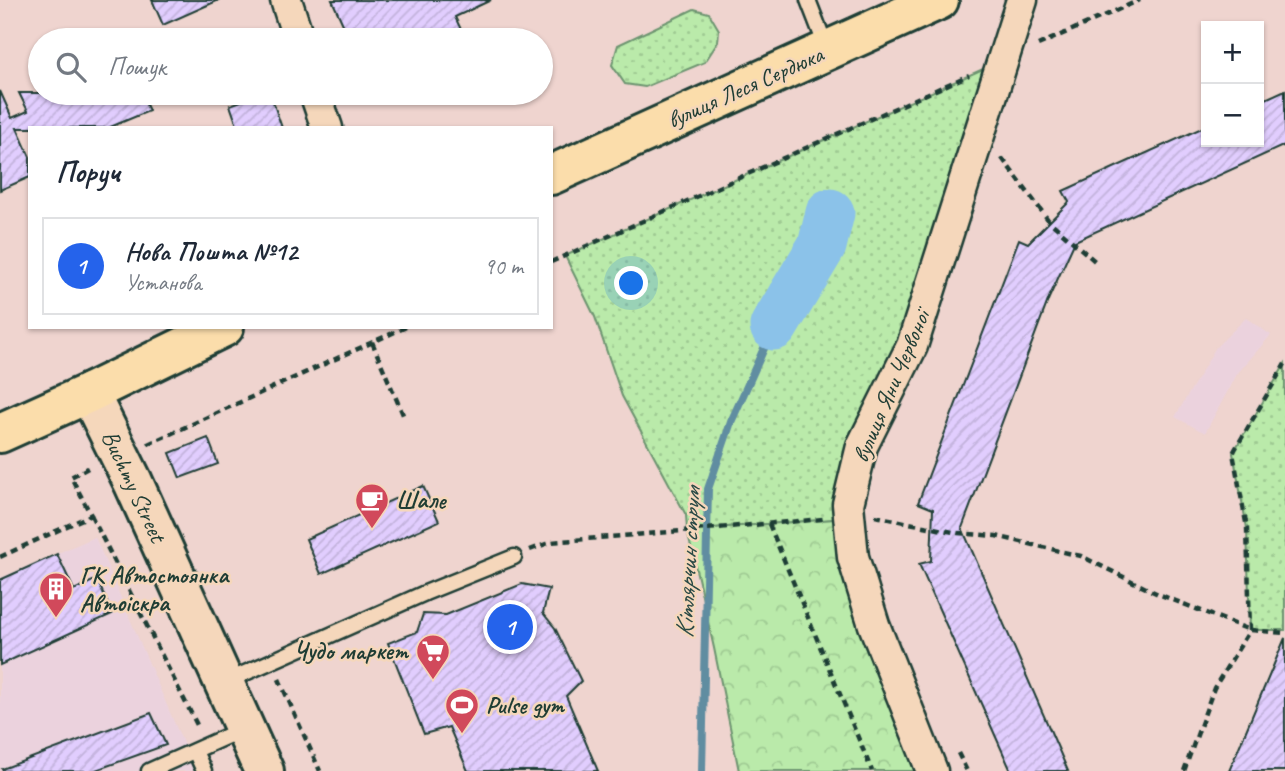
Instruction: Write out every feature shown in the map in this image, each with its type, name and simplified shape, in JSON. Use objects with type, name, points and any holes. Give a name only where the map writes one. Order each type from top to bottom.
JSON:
[{"type":"main road","name":"вулиця Леся Сердюка","points":[[553,174],[939,0]]},
{"type":"main road","points":[[0,433],[220,329]]},
{"type":"street","points":[[286,0],[295,28]]},
{"type":"street","name":"вулиця Яни Червоної","points":[[932,771],[874,625],[853,557],[848,504],[862,446],[912,346],[1022,0]]},
{"type":"street","points":[[320,105],[326,126]]},
{"type":"street","name":"Buchmy Street","points":[[89,393],[133,482],[264,771]]},
{"type":"lane","points":[[808,0],[828,50]]},
{"type":"lane","points":[[224,683],[425,593],[513,557]]},
{"type":"lane","points":[[149,771],[244,728]]},
{"type":"lane","points":[[201,748],[204,771]]},
{"type":"path","points":[[553,261],[1140,0]]},
{"type":"path","points":[[998,153],[1049,221],[1097,263]]},
{"type":"path","points":[[137,448],[401,329]]},
{"type":"path","points":[[372,342],[404,417]]},
{"type":"path","points":[[1184,771],[1214,688],[1250,630],[1247,528],[1233,453],[1285,364]]},
{"type":"path","points":[[88,468],[71,477],[201,748]]},
{"type":"path","points":[[0,557],[91,515]]},
{"type":"path","points":[[868,515],[958,533],[996,536],[1081,556],[1158,594],[1250,630],[1285,633]]},
{"type":"path","points":[[513,557],[551,542],[834,519]]},
{"type":"path","points":[[769,524],[872,771]]},
{"type":"path","points":[[271,662],[320,771]]},
{"type":"path","points":[[957,750],[967,771]]},
{"type":"shaded area","points":[[1246,318],[1271,335],[1237,374],[1205,433],[1175,417],[1216,347]]},
{"type":"shaded area","points":[[95,537],[195,771],[0,771],[0,578]]},
{"type":"green space","points":[[694,9],[709,13],[719,30],[718,42],[705,62],[645,87],[625,84],[612,65],[618,45]]},
{"type":"green space","points":[[1003,60],[849,518],[687,530],[686,515],[622,396],[595,317],[565,256]]},
{"type":"green space","points":[[1285,364],[1285,630],[1250,630],[1247,528],[1233,453]]},
{"type":"green space","points":[[849,518],[935,771],[739,771],[687,530]]},
{"type":"building","points":[[152,0],[219,0],[163,25]]},
{"type":"building","points":[[332,0],[491,0],[455,17],[460,28],[345,28]]},
{"type":"building","points":[[1285,90],[1285,145],[1075,241],[1049,298],[962,528],[1068,771],[1011,771],[919,564],[931,561],[933,509],[918,503],[1019,239],[1028,243],[1069,202],[1063,191],[1201,128],[1201,147],[1264,147],[1264,100]]},
{"type":"building","points":[[0,91],[12,118],[28,111],[19,93],[28,93],[28,105],[146,105],[149,111],[113,126],[17,128],[28,153],[28,178],[0,190]]},
{"type":"building","points":[[230,105],[274,105],[281,126],[237,126]]},
{"type":"building","points":[[208,438],[218,464],[180,478],[170,453]]},
{"type":"building","name":"Шале","points":[[423,486],[439,521],[321,574],[306,539]]},
{"type":"building","name":"ГК Автостоянка Автоіскра","points":[[57,554],[74,590],[97,579],[112,614],[0,665],[0,580]]},
{"type":"building","points":[[522,584],[549,589],[543,613],[555,628],[581,681],[566,696],[598,771],[468,771],[449,727],[424,734],[388,643],[417,632],[423,614],[446,615]]},
{"type":"building","points":[[1285,638],[1285,771],[1229,771]]},
{"type":"building","points":[[151,713],[166,745],[93,771],[2,769]]},
{"type":"waterway","points":[[774,326],[822,246],[830,213]]},
{"type":"waterway","name":"Кітлярчин струм","points":[[702,771],[708,489],[731,422],[774,326]]},
{"type":"place","name":"Шале","points":[[372,530]]},
{"type":"place","name":"ГК Автостоянка Автоіскра","points":[[56,619]]},
{"type":"place","name":"Нова Пошта №12","points":[[510,627]]},
{"type":"place","name":"Чудо маркет","points":[[433,681]]},
{"type":"place","name":"Pulse gym","points":[[462,735]]}]
